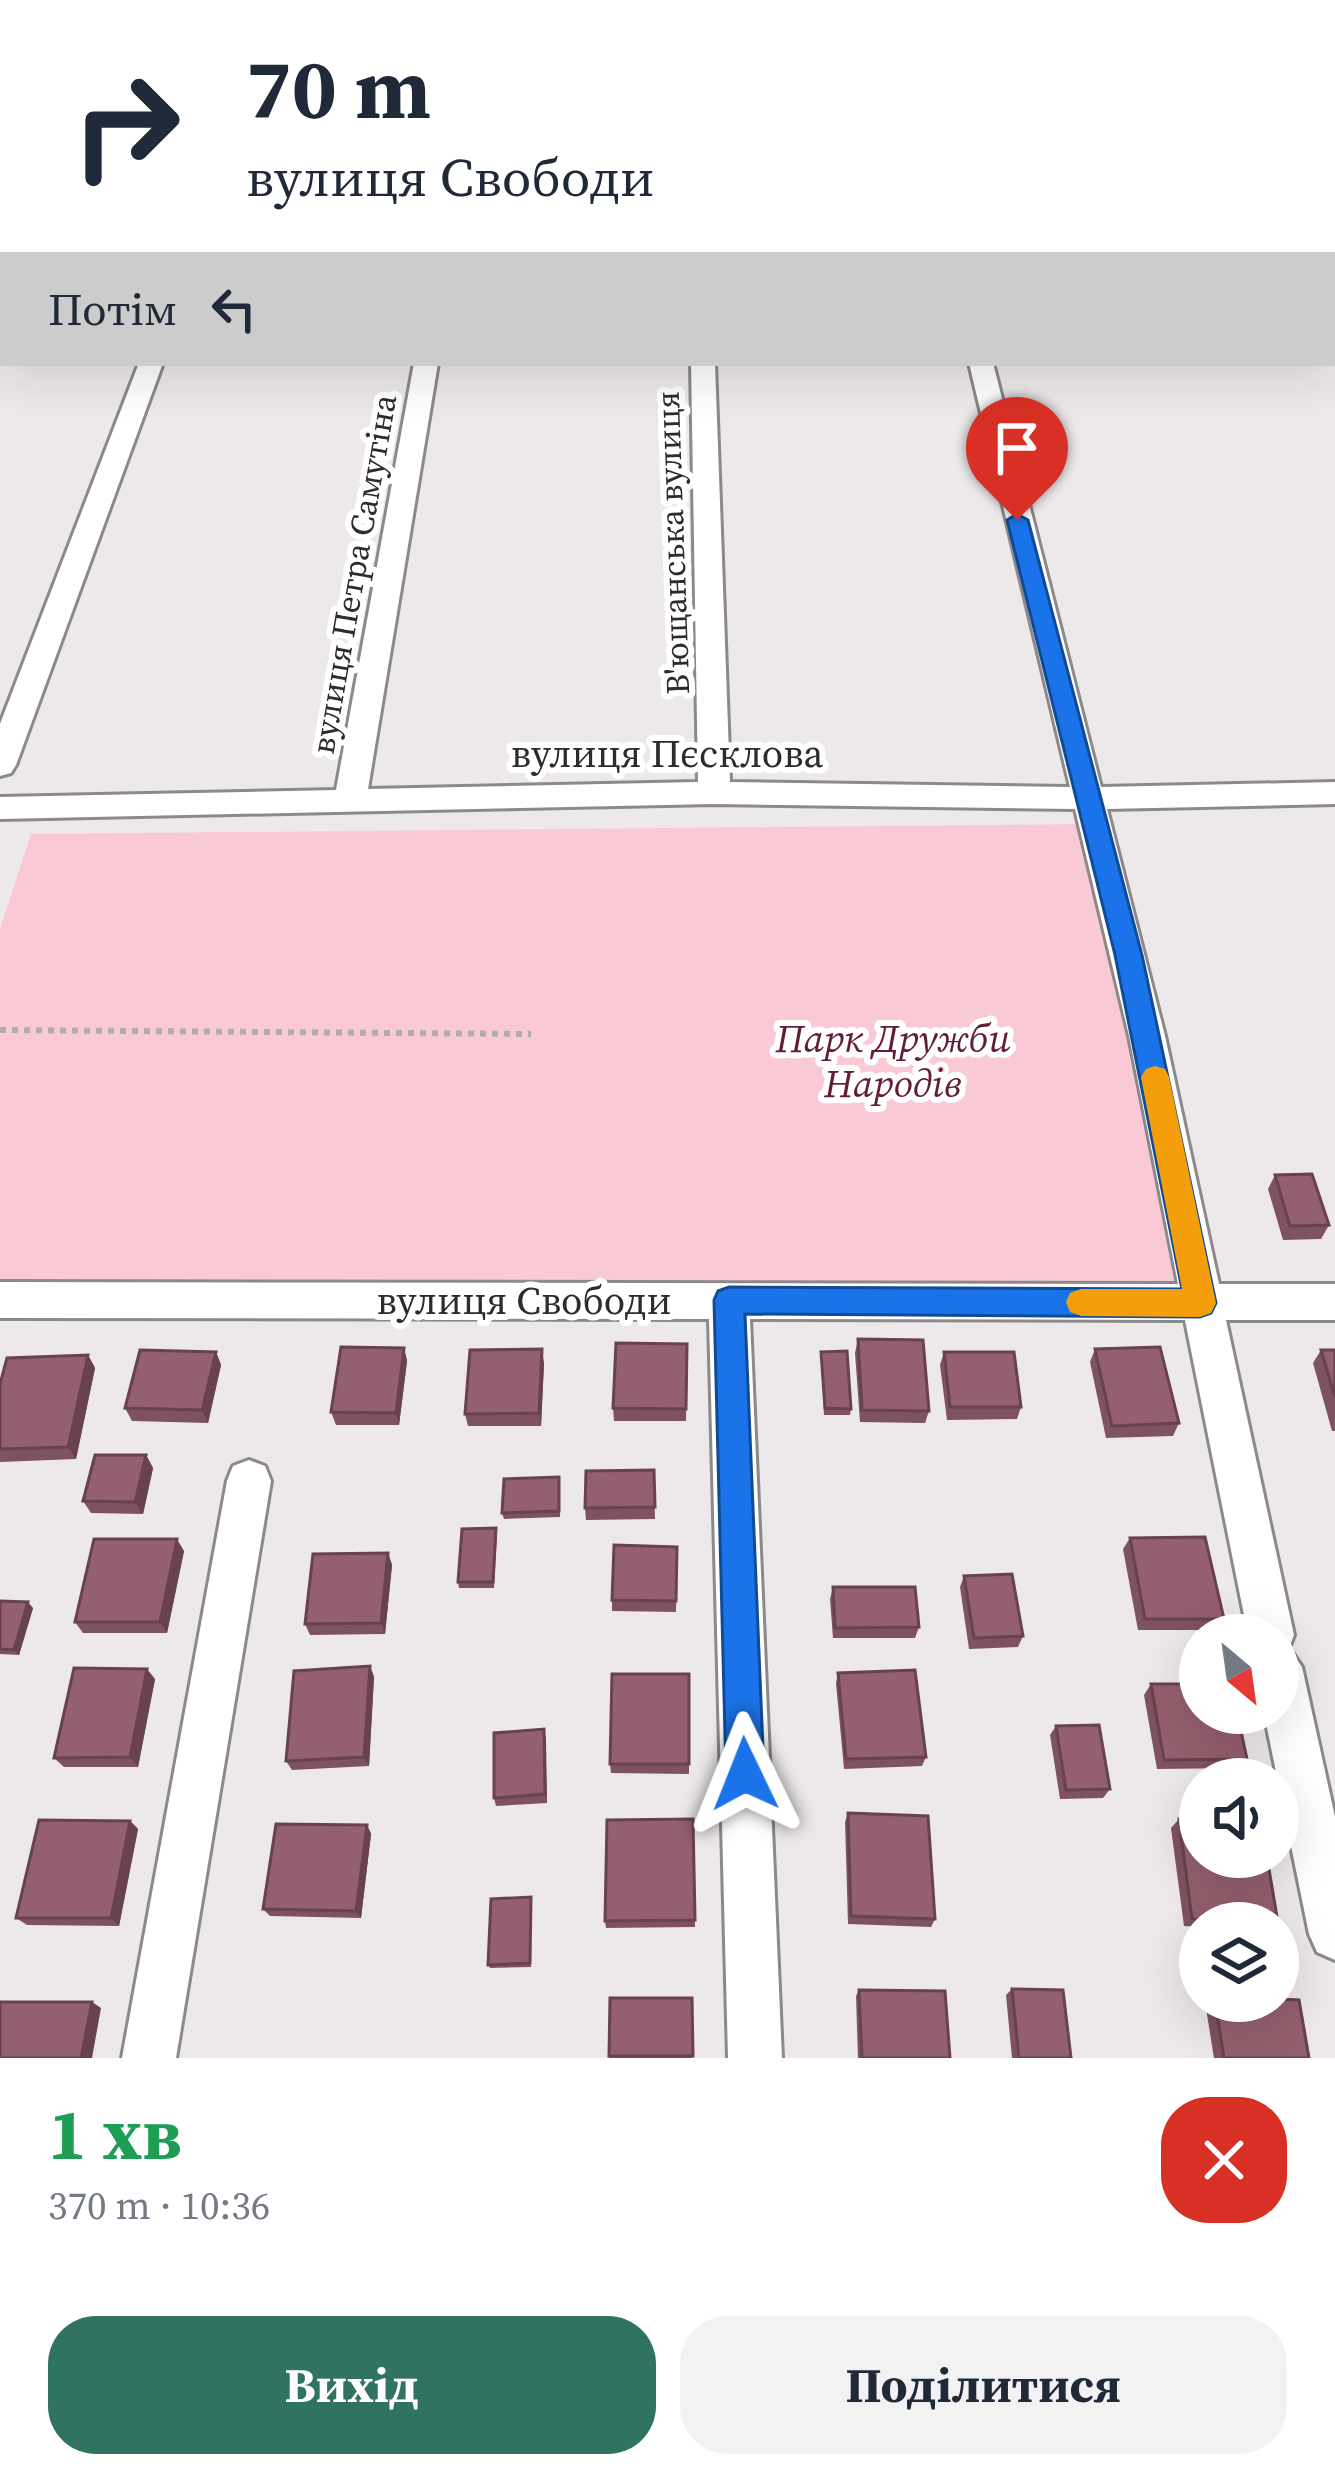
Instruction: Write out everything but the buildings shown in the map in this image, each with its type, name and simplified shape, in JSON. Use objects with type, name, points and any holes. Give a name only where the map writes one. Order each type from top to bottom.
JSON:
[{"type":"street","points":[[0,765],[150,366]]},
{"type":"street","name":"вулиця Петра Самутіна","points":[[350,798],[426,366]]},
{"type":"street","name":"В'ющанська вулиця","points":[[703,366],[714,793]]},
{"type":"street","points":[[982,366],[1147,1036],[1267,1614]]},
{"type":"street","name":"вулиця Пєсклова","points":[[0,808],[714,793],[1335,794]]},
{"type":"street","name":"вулиця Свободи","points":[[0,1300],[1335,1302]]},
{"type":"street","points":[[729,1300],[755,2058]]},
{"type":"street","points":[[148,2058],[250,1480]]},
{"type":"street","points":[[1292,1734],[1335,1934]]},
{"type":"path","points":[[0,1030],[531,1034]]},
{"type":"green space","name":"Парк Дружби Народів","points":[[1085,824],[1188,1293],[0,1301],[0,929],[31,834]]},
{"type":"slow traffic","points":[[1081,1302],[1200,1303],[1155,1077]]},
{"type":"route","points":[[745,1774],[729,1300],[1200,1303],[1129,955],[1017,520]]}]
